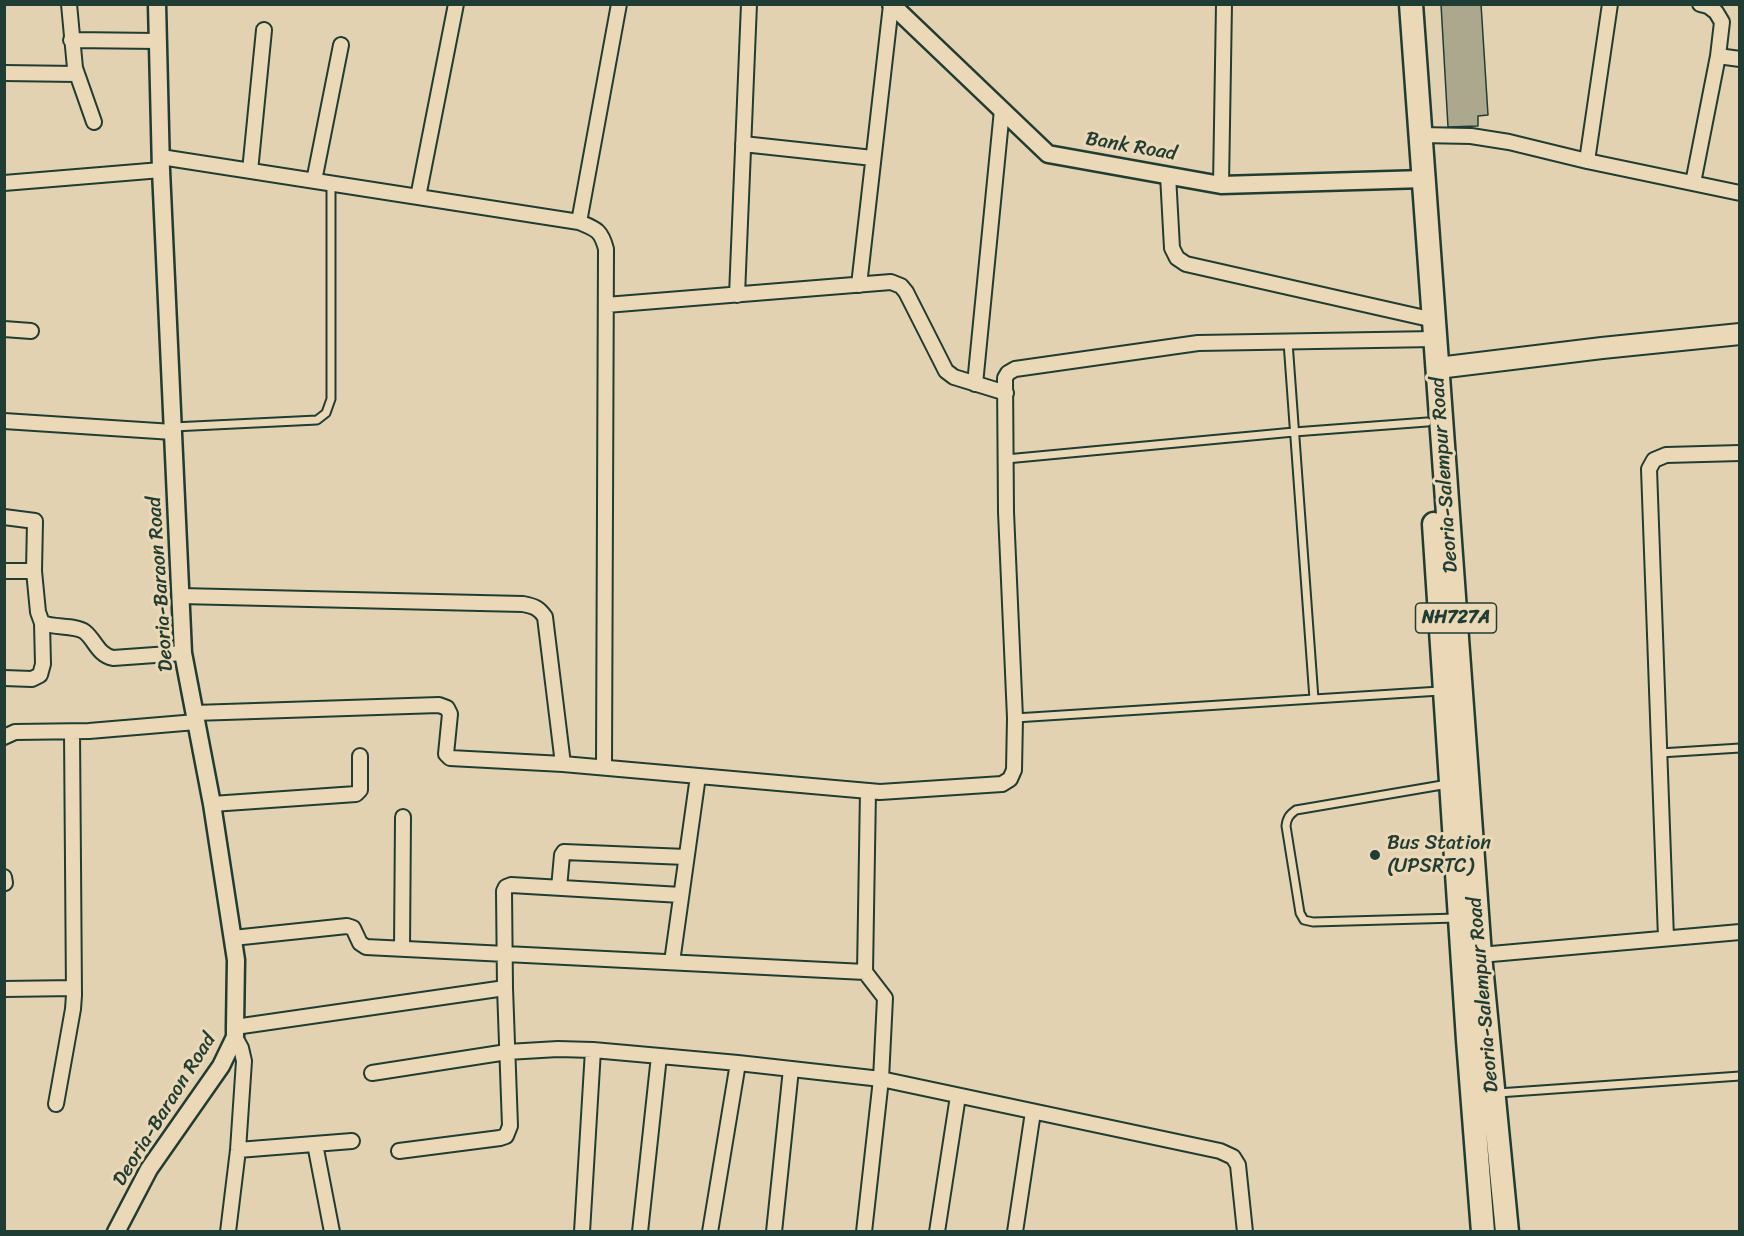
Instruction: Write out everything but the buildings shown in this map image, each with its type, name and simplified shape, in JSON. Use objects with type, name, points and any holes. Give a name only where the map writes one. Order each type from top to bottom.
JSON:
[{"type":"highway","name":"Deoria-Salempur Road","points":[[1396,4],[1416,179],[1427,328],[1427,422],[1444,691],[1459,783]]},
{"type":"highway","name":"Deoria-Salempur Road","points":[[1411,4],[1420,135],[1416,179]]},
{"type":"highway","name":"Deoria-Salempur Road","points":[[1427,328],[1438,368],[1459,783],[1469,918],[1483,1232]]},
{"type":"highway","name":"Deoria-Salempur Road","points":[[1469,918],[1480,955],[1507,1232]]},
{"type":"main road","points":[[1438,368],[1740,334]]},
{"type":"street","points":[[69,4],[72,56],[94,122]]},
{"type":"street","name":"Deoria-Baraon Road","points":[[116,1232],[149,1169],[221,1066],[235,1032],[236,960],[233,938],[212,804],[183,653],[161,164],[157,4]]},
{"type":"street","points":[[418,197],[456,4]]},
{"type":"street","points":[[579,222],[619,4]]},
{"type":"street","points":[[737,295],[749,4]]},
{"type":"street","points":[[1221,185],[1224,4]]},
{"type":"street","points":[[1587,161],[1610,4]]},
{"type":"street","points":[[1693,183],[1718,56],[1722,22],[1716,12],[1700,4]]},
{"type":"street","points":[[858,285],[891,5]]},
{"type":"street","name":"Bank Road","points":[[891,5],[1048,154],[1221,185],[1416,179]]},
{"type":"street","points":[[250,171],[264,30]]},
{"type":"street","points":[[71,40],[158,41]]},
{"type":"street","points":[[314,181],[341,45]]},
{"type":"street","points":[[1718,56],[1740,59]]},
{"type":"street","points":[[4,73],[77,74]]},
{"type":"street","points":[[975,384],[1002,110]]},
{"type":"street","points":[[1420,135],[1471,136],[1509,142],[1740,193]]},
{"type":"street","points":[[743,144],[873,158]]},
{"type":"street","points":[[4,183],[161,164],[250,171],[579,222],[595,229],[603,236],[606,249],[604,767]]},
{"type":"street","points":[[1168,175],[1172,248],[1177,258],[1186,264],[1427,328]]},
{"type":"street","points":[[606,305],[891,282],[901,286],[946,371],[954,377],[1006,393]]},
{"type":"street","points":[[4,737],[15,732],[72,732],[195,717],[439,705],[447,708],[450,714],[446,754],[450,759],[604,767],[880,792],[1002,784],[1010,779],[1014,770],[1015,718],[1006,512],[1005,378],[1008,373],[1015,369],[1198,343],[1288,342],[1427,328]]},
{"type":"street","points":[[4,329],[31,332]]},
{"type":"street","points":[[4,422],[173,430]]},
{"type":"street","points":[[1666,938],[1649,469],[1654,460],[1666,455],[1740,453]]},
{"type":"street","points":[[4,517],[35,521],[34,570],[38,612],[42,623],[43,664],[40,675],[32,679],[4,678]]},
{"type":"street","points":[[4,570],[34,570]]},
{"type":"street","points":[[180,596],[532,605],[540,609],[545,617],[563,764]]},
{"type":"street","points":[[42,623],[84,631],[107,657],[183,653]]},
{"type":"street","points":[[56,1104],[73,1009],[74,988],[72,732]]},
{"type":"street","points":[[212,804],[356,794],[360,790],[360,756]]},
{"type":"street","points":[[672,962],[698,776]]},
{"type":"street","points":[[864,1232],[881,1079],[885,998],[865,972],[868,790]]},
{"type":"street","points":[[402,949],[403,817]]},
{"type":"street","points":[[559,888],[564,852],[687,857]]},
{"type":"street","points":[[4,877],[5,883]]},
{"type":"street","points":[[399,1151],[506,1136],[510,1126],[504,954],[504,891],[506,887],[511,885],[681,895]]},
{"type":"street","points":[[233,938],[347,926],[353,928],[360,943],[366,947],[865,972]]},
{"type":"street","points":[[1480,955],[1740,932]]},
{"type":"street","points":[[4,989],[74,988]]},
{"type":"street","points":[[228,1232],[238,1150],[244,1061],[235,1032],[505,988]]},
{"type":"street","points":[[372,1072],[507,1052],[558,1049],[738,1063],[881,1079],[1220,1151],[1233,1157],[1238,1165],[1245,1232]]},
{"type":"street","points":[[582,1232],[593,1050]]},
{"type":"street","points":[[640,1232],[658,1056]]},
{"type":"street","points":[[710,1232],[738,1063]]},
{"type":"street","points":[[774,1232],[791,1069]]},
{"type":"street","points":[[937,1232],[958,1096]]},
{"type":"street","points":[[1015,1232],[1033,1112]]},
{"type":"street","points":[[238,1150],[352,1141]]},
{"type":"street","points":[[315,1144],[332,1232]]},
{"type":"lane","points":[[173,430],[317,420],[326,413],[331,399],[331,184]]},
{"type":"lane","points":[[1288,342],[1314,699]]},
{"type":"lane","points":[[1006,459],[1427,422]]},
{"type":"lane","points":[[1015,718],[1444,691]]},
{"type":"lane","points":[[1660,753],[1740,748]]},
{"type":"lane","points":[[1459,783],[1296,810],[1290,814],[1286,826],[1300,913],[1304,920],[1313,922],[1469,918]]},
{"type":"lane","points":[[1492,1093],[1740,1076]]},
{"type":"place","name":"Bus Station (UPSRTC)","points":[[1375,855]]}]
